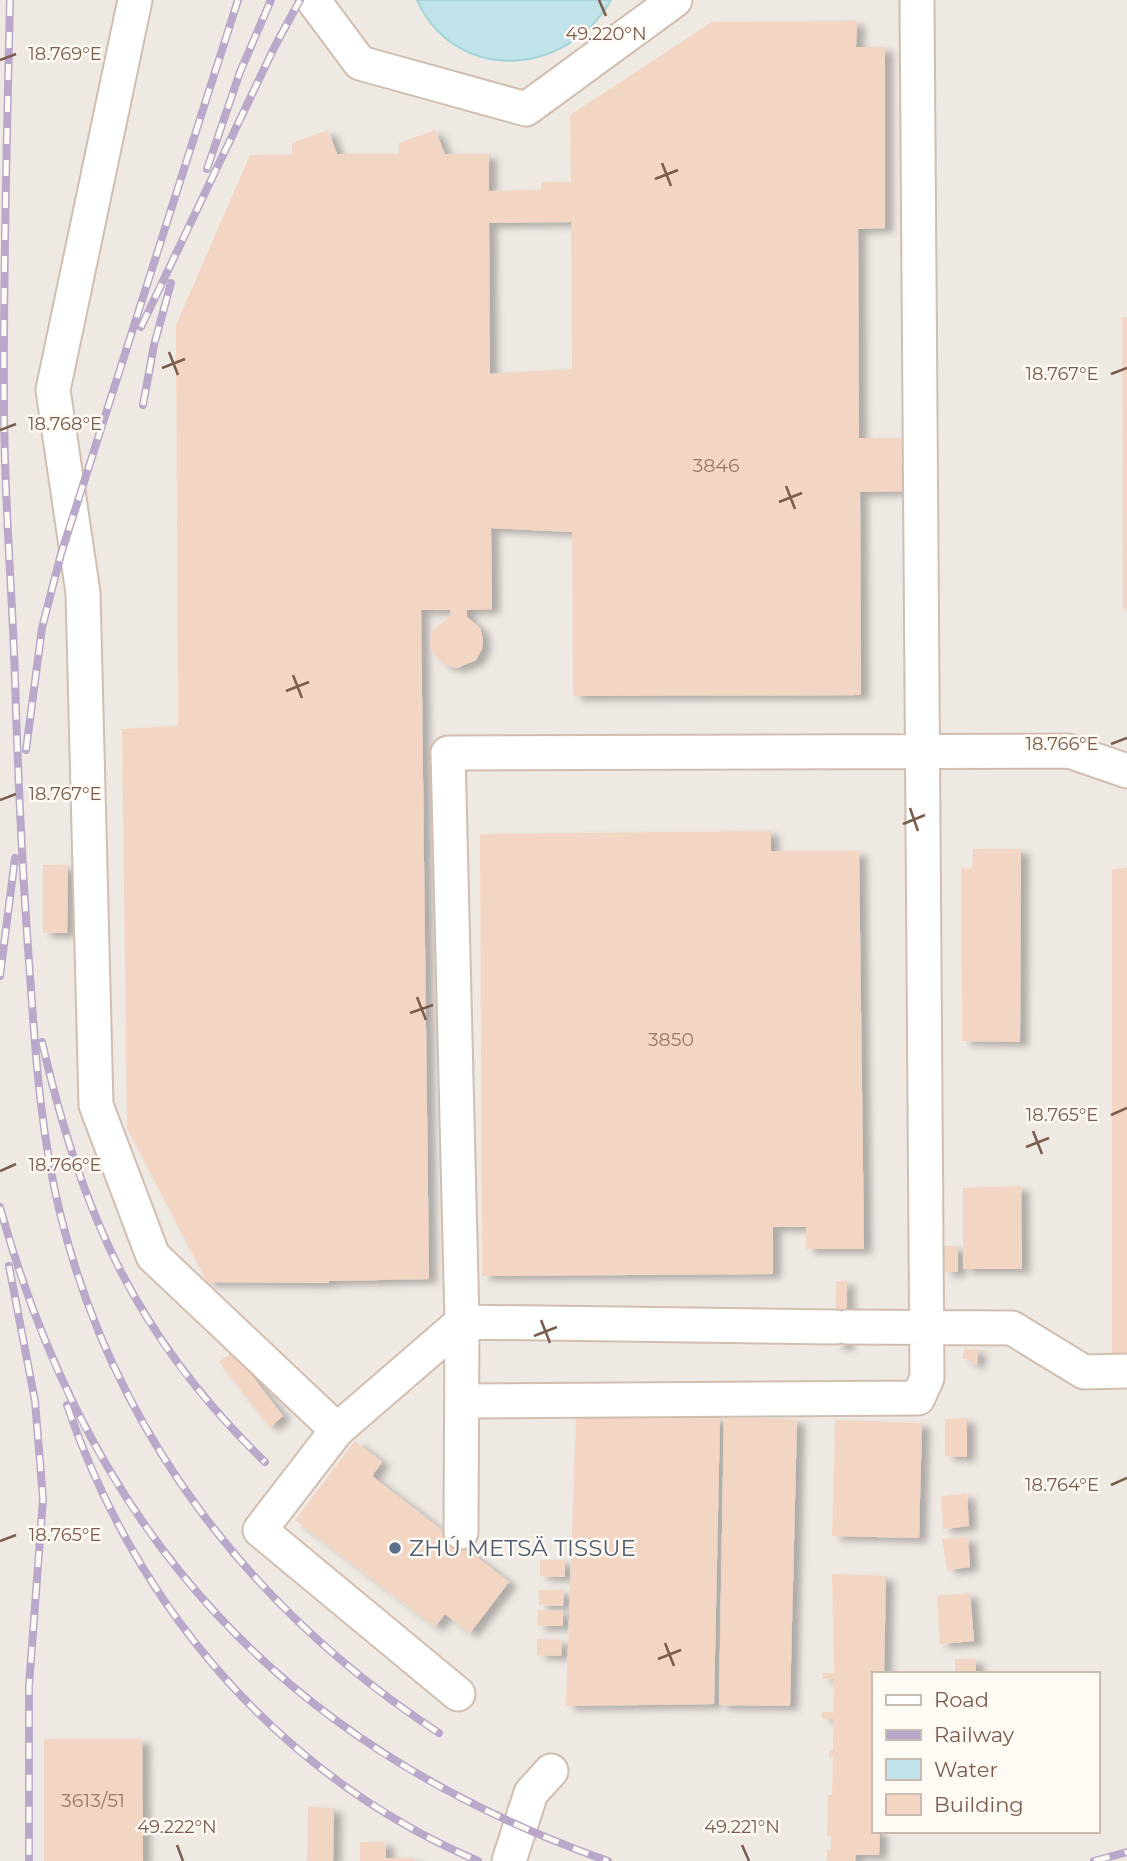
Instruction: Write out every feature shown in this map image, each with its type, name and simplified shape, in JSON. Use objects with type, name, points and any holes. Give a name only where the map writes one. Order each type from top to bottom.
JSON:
[{"type":"street","points":[[135,0],[53,390],[83,593],[96,1105],[153,1256],[337,1430]]},
{"type":"street","points":[[313,0],[360,63],[526,109],[675,0]]},
{"type":"street","points":[[462,1401],[918,1398],[927,1378],[917,0]]},
{"type":"street","points":[[461,1532],[462,1322],[448,752],[1069,751],[1127,771]]},
{"type":"street","points":[[458,1694],[260,1530],[337,1430],[462,1322],[1013,1328],[1084,1372],[1127,1371]]},
{"type":"street","points":[[509,1861],[531,1793],[551,1771]]},
{"type":"shaded area","points":[[0,0],[1127,0],[1127,1861],[0,1861]]},
{"type":"water","points":[[417,0],[611,0],[592,26],[568,44],[541,56],[512,61],[484,58],[458,47],[435,28]]},
{"type":"building","points":[[857,21],[856,47],[885,47],[885,228],[858,229],[859,438],[907,438],[908,491],[860,492],[861,695],[573,696],[572,532],[491,528],[492,609],[467,610],[467,617],[480,628],[483,639],[482,649],[476,660],[457,668],[445,665],[433,654],[430,643],[433,629],[451,616],[450,610],[421,610],[429,1279],[329,1283],[207,1282],[127,1128],[122,729],[178,726],[176,325],[250,155],[292,155],[292,143],[328,130],[337,154],[399,154],[399,143],[435,130],[445,154],[489,154],[489,191],[541,190],[541,182],[571,182],[570,115],[712,22]],"holes":[[[571,222],[572,369],[490,374],[489,223]]]},
{"type":"building","points":[[1122,317],[1127,317],[1127,609],[1123,609]]},
{"type":"building","points":[[771,831],[771,851],[859,851],[864,1249],[806,1249],[806,1227],[773,1227],[773,1274],[482,1276],[480,834]]},
{"type":"building","points":[[973,849],[1021,849],[1020,1042],[962,1041],[961,868],[972,869]]},
{"type":"building","points":[[43,865],[68,865],[67,933],[43,933]]},
{"type":"building","points":[[1127,868],[1127,1362],[1112,1362],[1112,869]]},
{"type":"building","points":[[1021,1186],[1022,1269],[963,1269],[963,1188]]},
{"type":"building","points":[[944,1246],[958,1246],[958,1272],[944,1272]]},
{"type":"building","points":[[836,1281],[847,1281],[846,1346],[835,1345]]},
{"type":"building","points":[[964,1349],[978,1349],[977,1365],[972,1364],[971,1360],[963,1359]]},
{"type":"building","points":[[233,1351],[283,1416],[270,1427],[219,1362]]},
{"type":"building","points":[[576,1414],[720,1417],[714,1704],[566,1706]]},
{"type":"building","points":[[724,1418],[797,1419],[790,1706],[719,1705]]},
{"type":"building","points":[[967,1418],[967,1457],[945,1456],[945,1419]]},
{"type":"building","points":[[835,1420],[922,1423],[919,1538],[832,1536]]},
{"type":"building","points":[[355,1441],[382,1462],[372,1476],[509,1582],[470,1633],[445,1614],[435,1627],[295,1520]]},
{"type":"building","points":[[967,1494],[969,1526],[943,1529],[941,1496]]},
{"type":"building","points":[[968,1537],[970,1567],[947,1570],[942,1539]]},
{"type":"building","points":[[540,1560],[565,1560],[565,1577],[540,1576]]},
{"type":"building","points":[[832,1574],[886,1576],[884,1672],[872,1672],[872,1833],[880,1833],[879,1855],[856,1855],[855,1861],[827,1861],[827,1849],[831,1850],[831,1836],[827,1836],[828,1795],[832,1795],[833,1757],[829,1757],[829,1750],[833,1750],[833,1719],[822,1719],[822,1712],[833,1712],[834,1679],[823,1679],[822,1673],[834,1673]]},
{"type":"building","points":[[539,1590],[564,1590],[563,1606],[539,1605]]},
{"type":"building","points":[[970,1593],[974,1641],[940,1644],[937,1596]]},
{"type":"building","points":[[538,1610],[563,1611],[563,1626],[537,1626]]},
{"type":"building","points":[[537,1639],[562,1640],[561,1656],[537,1655]]},
{"type":"building","points":[[955,1659],[976,1659],[976,1672],[955,1672]]},
{"type":"building","points":[[44,1739],[142,1739],[143,1861],[44,1861]]},
{"type":"building","points":[[308,1807],[334,1808],[333,1861],[307,1861]]},
{"type":"building","points":[[360,1842],[386,1842],[386,1858],[414,1858],[414,1861],[360,1861]]},
{"type":"railway","points":[[10,0],[4,439],[21,834],[33,1017],[44,1129],[60,1213],[84,1293],[116,1370],[154,1442],[199,1509],[251,1572],[308,1631],[371,1684],[439,1733]]},
{"type":"railway","points":[[26,750],[42,628],[61,554],[238,0]]},
{"type":"railway","points":[[207,169],[240,72],[271,0]]},
{"type":"railway","points":[[141,327],[275,46],[300,0]]},
{"type":"railway","points":[[143,405],[154,345],[171,283]]},
{"type":"railway","points":[[0,976],[15,858]]},
{"type":"railway","points":[[42,1042],[76,1163],[96,1218],[120,1270],[148,1320],[181,1368],[220,1415],[265,1462]]},
{"type":"railway","points":[[0,1207],[39,1325],[88,1432],[147,1529],[217,1615],[298,1691],[390,1757],[493,1814],[608,1861]]},
{"type":"railway","points":[[9,1266],[35,1401],[43,1499],[29,1686],[29,1861]]},
{"type":"railway","points":[[67,1405],[96,1479],[132,1550],[175,1616],[224,1677],[279,1733],[340,1782],[406,1825],[478,1861]]},
{"type":"railway","points":[[1094,1861],[1127,1852]]},
{"type":"place","name":"ZHÚ METSÄ TISSUE","points":[[395,1548]]}]
